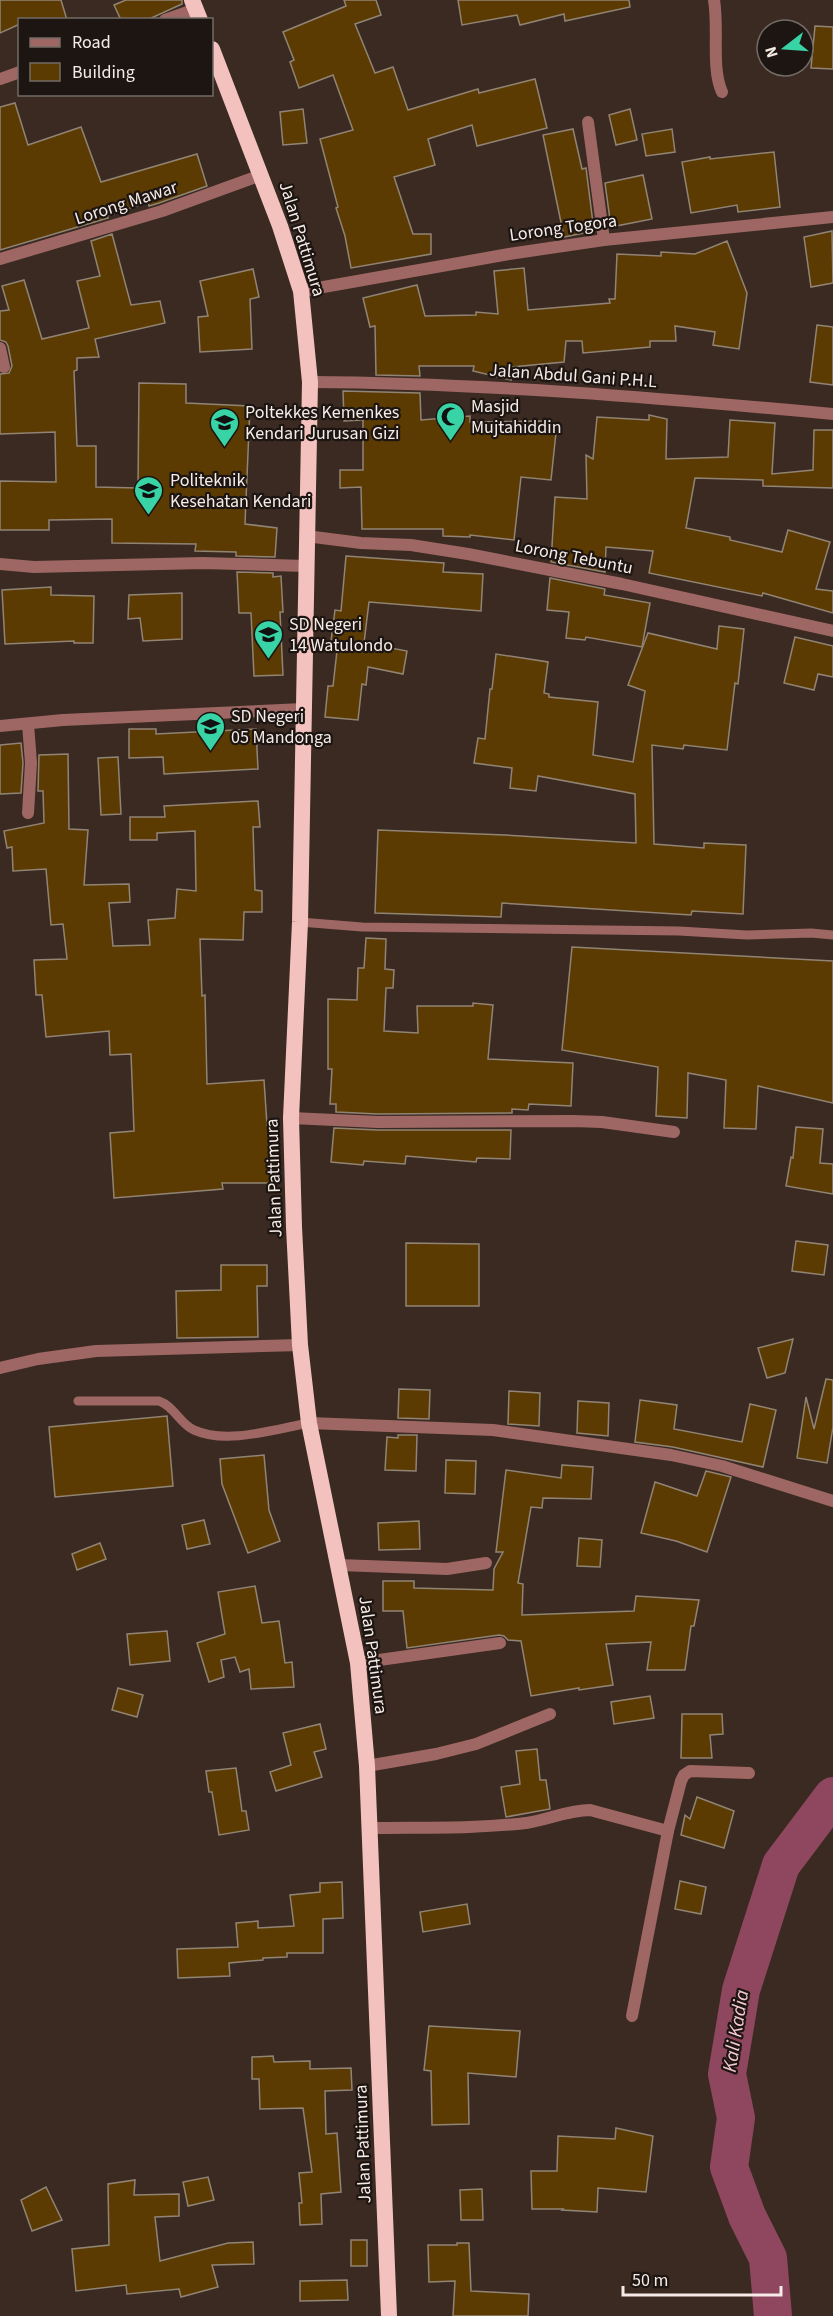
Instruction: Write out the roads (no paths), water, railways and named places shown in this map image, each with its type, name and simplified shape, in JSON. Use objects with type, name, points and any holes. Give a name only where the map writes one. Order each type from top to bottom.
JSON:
[{"type":"highway","name":"Jalan Pattimura","points":[[213,52],[261,175],[301,291],[310,382],[300,922],[291,1118],[300,1344],[309,1423],[358,1663],[367,1766],[389,2316]]},
{"type":"street","points":[[714,0],[717,31],[716,80],[722,92]]},
{"type":"street","points":[[171,18],[196,9]]},
{"type":"street","points":[[0,79],[18,73]]},
{"type":"street","points":[[588,122],[604,240]]},
{"type":"street","name":"Lorong Mawar","points":[[0,259],[151,214],[261,175]]},
{"type":"street","name":"Lorong Togora","points":[[301,291],[509,254],[604,240],[833,217]]},
{"type":"street","points":[[0,348],[4,367]]},
{"type":"street","name":"Jalan Abdul Gani P.H.L","points":[[310,382],[397,383],[525,389],[833,414]]},
{"type":"street","name":"Lorong Tebuntu","points":[[306,536],[468,554],[622,584],[833,631]]},
{"type":"street","points":[[0,564],[34,567],[203,563],[306,566]]},
{"type":"street","points":[[0,726],[303,709]]},
{"type":"street","points":[[28,724],[31,763],[28,813]]},
{"type":"street","points":[[291,1118],[388,1122],[583,1122],[674,1132]]},
{"type":"street","points":[[0,1368],[38,1359],[96,1351],[300,1344]]},
{"type":"street","points":[[309,1423],[493,1430],[671,1455],[722,1466],[833,1501]]},
{"type":"street","points":[[339,1565],[447,1569],[486,1563]]},
{"type":"street","points":[[358,1663],[500,1643]]},
{"type":"street","points":[[367,1766],[436,1754],[476,1744],[550,1714]]},
{"type":"street","points":[[632,2016],[668,1831],[681,1780],[690,1771],[749,1773]]},
{"type":"street","points":[[368,1828],[500,1826],[530,1823],[578,1810],[590,1810],[668,1831]]},
{"type":"lane","points":[[300,922],[362,927],[833,935]]},
{"type":"lane","points":[[78,1401],[159,1401],[166,1404],[192,1429],[214,1437],[236,1436],[309,1423]]},
{"type":"waterway","name":"Kali Kadia","points":[[773,2316],[768,2258],[747,2216],[729,2167],[736,2118],[727,2074],[741,1990],[781,1865],[833,1796]]},
{"type":"place","name":"Masjid Mujtahiddin","points":[[450,442]]},
{"type":"place","name":"Poltekkes Kemenkes Kendari Jurusan Gizi","points":[[224,448]]},
{"type":"place","name":"Politeknik Kesehatan Kendari","points":[[149,516]]},
{"type":"place","name":"SD Negeri 14 Watulondo","points":[[268,660]]},
{"type":"place","name":"SD Negeri 05 Mandonga","points":[[210,752]]}]
